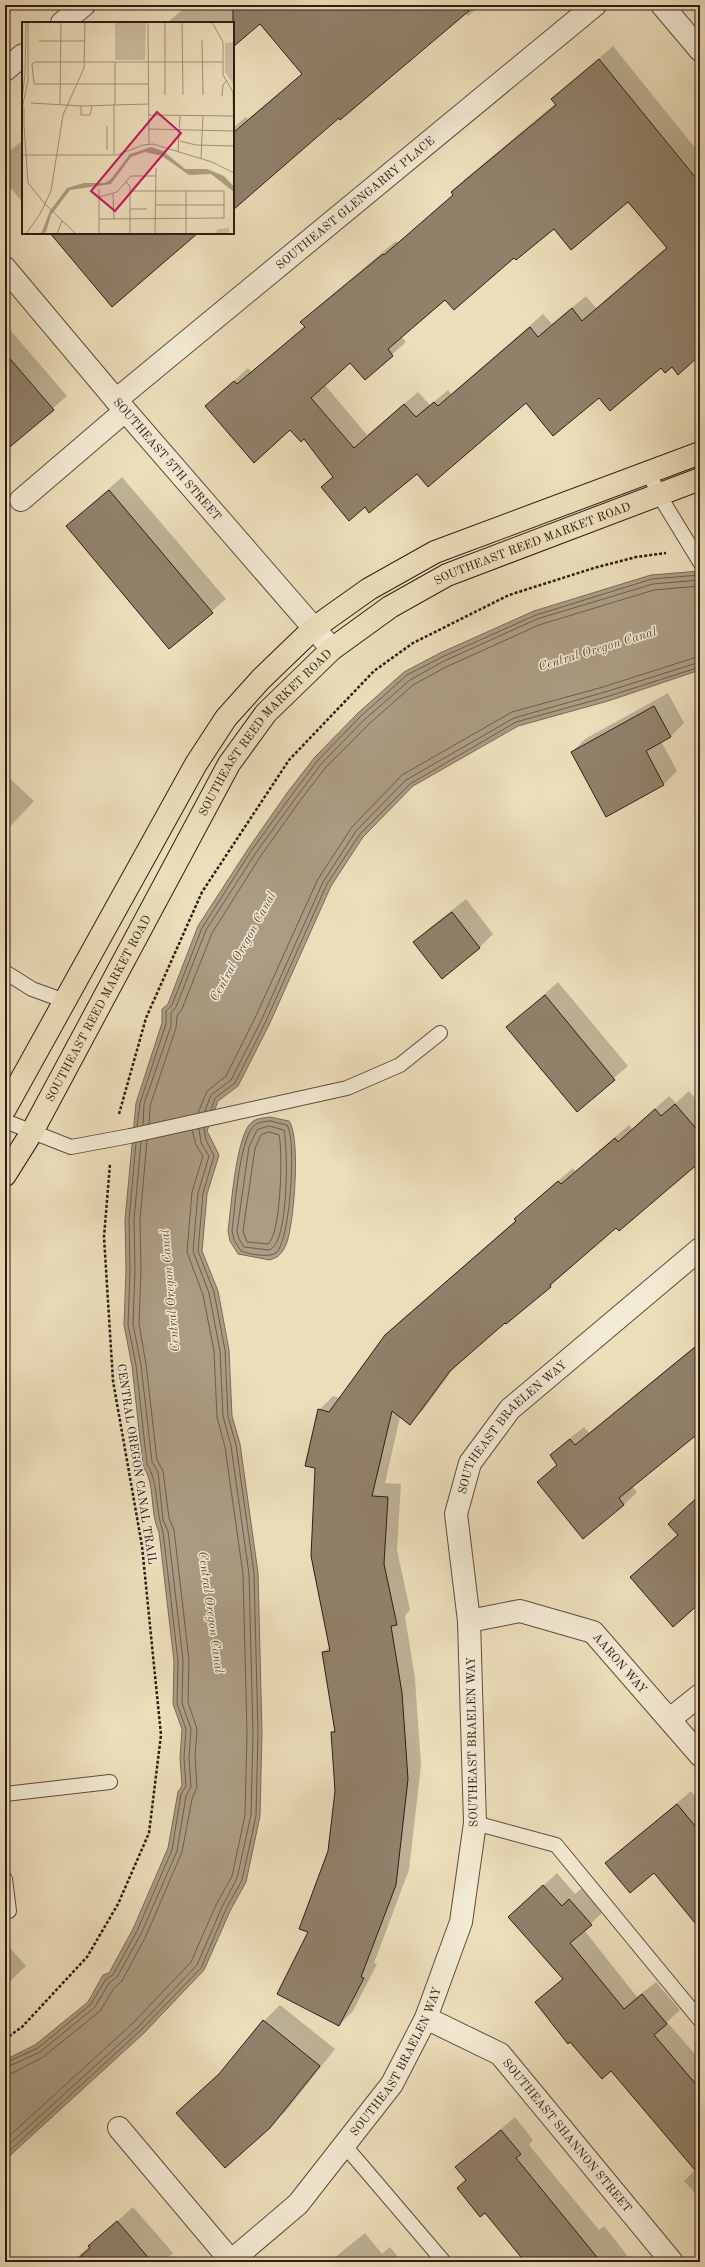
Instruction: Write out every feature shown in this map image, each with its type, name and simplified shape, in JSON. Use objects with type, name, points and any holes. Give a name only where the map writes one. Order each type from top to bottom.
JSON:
[{"type":"main road","name":"SOUTHEAST REED MARKET ROAD","points":[[5,1109],[196,764],[226,718],[261,679],[314,628],[369,589],[435,552],[700,453]]},
{"type":"main road","name":"SOUTHEAST REED MARKET ROAD","points":[[5,1175],[32,1132],[229,764],[266,713],[332,648],[390,607],[447,575],[700,479]]},
{"type":"street","points":[[63,22],[84,5]]},
{"type":"street","name":"SOUTHEAST GLENGARRY PLACE","points":[[21,500],[121,406],[595,5]]},
{"type":"street","points":[[662,5],[700,50]]},
{"type":"street","points":[[5,70],[22,56]]},
{"type":"street","name":"SOUTHEAST 5TH STREET","points":[[5,268],[121,406],[332,648]]},
{"type":"street","name":"SOUTHEAST BRAELEN WAY","points":[[231,2262],[298,2204],[345,2146],[392,2084],[426,2018],[461,1922],[475,1823],[469,1621],[456,1514],[470,1463],[510,1409],[700,1249]]},
{"type":"street","name":"AARON WAY","points":[[469,1621],[520,1611],[593,1632],[700,1755]]},
{"type":"street","points":[[670,1720],[700,1695]]},
{"type":"street","name":"SOUTHEAST SHANNON STREET","points":[[426,2018],[500,2054],[672,2262]]},
{"type":"street","points":[[119,2128],[231,2262]]},
{"type":"lane","points":[[649,473],[659,495],[700,562]]},
{"type":"lane","points":[[5,972],[32,989],[65,1001]]},
{"type":"lane","points":[[5,1121],[71,1147],[130,1136],[347,1088],[400,1065],[440,1033]]},
{"type":"lane","points":[[5,1794],[110,1782]]},
{"type":"lane","points":[[475,1823],[556,1845],[700,2020]]},
{"type":"lane","points":[[5,1879],[9,1911]]},
{"type":"lane","points":[[345,2146],[444,2262]]},
{"type":"path","name":"CENTRAL OREGON CANAL TRAIL","points":[[5,2039],[22,2027],[88,1957],[118,1904],[149,1833],[161,1735],[142,1546],[112,1381],[104,1237],[112,1139],[146,1018],[202,892],[289,760],[374,671],[413,643],[509,594],[615,562],[636,557],[693,550]]},
{"type":"water","name":"Central Oregon Canal","points":[[700,571],[700,670],[608,701],[518,726],[413,786],[363,837],[331,886],[269,1025],[238,1086],[218,1101],[207,1131],[219,1155],[207,1194],[202,1251],[218,1291],[229,1350],[232,1416],[240,1444],[258,1573],[262,1733],[260,1816],[246,1882],[230,1911],[204,1970],[144,2033],[5,2160],[5,2060],[35,2045],[88,2002],[103,1975],[109,1973],[133,1929],[168,1848],[178,1792],[182,1786],[180,1758],[182,1729],[173,1704],[174,1661],[159,1532],[154,1515],[150,1481],[143,1466],[132,1366],[124,1325],[126,1270],[125,1220],[136,1103],[162,1023],[162,1009],[168,1004],[198,926],[248,849],[287,793],[315,757],[358,713],[404,672],[440,653],[534,611],[651,575]]},
{"type":"water","points":[[270,1117],[289,1121],[293,1130],[295,1144],[295,1180],[292,1217],[287,1242],[280,1254],[270,1260],[238,1254],[230,1241],[228,1231],[238,1156],[246,1129],[252,1122],[258,1119]]},
{"type":"building","points":[[233,5],[476,5],[340,120],[339,118],[234,209],[234,132],[302,74],[260,24],[234,46]]},
{"type":"building","points":[[599,59],[700,183],[700,355],[678,375],[672,367],[665,373],[661,368],[610,411],[599,398],[553,436],[526,403],[428,487],[417,474],[369,513],[365,507],[349,521],[321,487],[333,477],[304,439],[301,442],[290,430],[254,463],[205,406],[234,381],[237,384],[305,327],[300,322],[383,254],[384,255],[453,195],[451,192],[556,105],[551,99]],"holes":[[[628,202],[667,248],[582,321],[572,308],[538,337],[530,327],[438,406],[434,402],[416,417],[404,404],[354,448],[311,398],[350,363],[365,380],[393,356],[388,349],[445,300],[454,310],[514,258],[516,260],[554,229],[571,250]]]},
{"type":"building","points":[[51,234],[197,234],[112,307]]},
{"type":"building","points":[[5,353],[54,410],[5,451]]},
{"type":"building","points":[[109,490],[213,613],[169,649],[66,526]]},
{"type":"building","points":[[654,706],[671,737],[646,751],[664,785],[606,817],[571,752]]},
{"type":"building","points":[[452,912],[480,948],[442,979],[413,942]]},
{"type":"building","points":[[545,995],[615,1080],[577,1112],[506,1027]]},
{"type":"building","points":[[675,1104],[700,1133],[700,1162],[619,1231],[616,1228],[550,1285],[551,1287],[506,1324],[505,1323],[450,1371],[410,1425],[392,1411],[372,1496],[388,1497],[384,1564],[397,1625],[391,1626],[402,1693],[408,1779],[396,1885],[361,1977],[364,1978],[339,2026],[277,1994],[308,1932],[299,1929],[328,1851],[335,1791],[331,1732],[335,1732],[322,1652],[330,1651],[311,1556],[315,1468],[305,1466],[318,1409],[329,1412],[385,1335],[516,1221],[514,1219],[558,1181],[561,1184],[615,1138],[618,1142],[655,1109],[661,1116]]},
{"type":"building","points":[[700,1343],[700,1432],[619,1498],[624,1505],[583,1539],[537,1482],[557,1465],[550,1455],[570,1439],[575,1445]]},
{"type":"building","points":[[700,1495],[700,1603],[673,1627],[630,1577],[678,1535],[668,1524]]},
{"type":"building","points":[[677,1804],[700,1832],[700,1929],[654,1873],[630,1893],[605,1863]]},
{"type":"building","points":[[543,1885],[562,1906],[569,1899],[592,1925],[570,1943],[624,2009],[642,1994],[667,2024],[654,2035],[700,2089],[700,2176],[611,2071],[602,2079],[570,2042],[568,2044],[535,2002],[563,1979],[508,1917]]},
{"type":"building","points":[[263,2020],[320,2066],[270,2128],[225,2168],[176,2113],[219,2074]]},
{"type":"building","points":[[501,2130],[521,2154],[516,2158],[601,2262],[525,2262],[485,2213],[480,2217],[457,2188],[466,2180],[455,2167]]},
{"type":"building","points":[[117,2221],[152,2262],[74,2262],[90,2248],[88,2246]]}]
